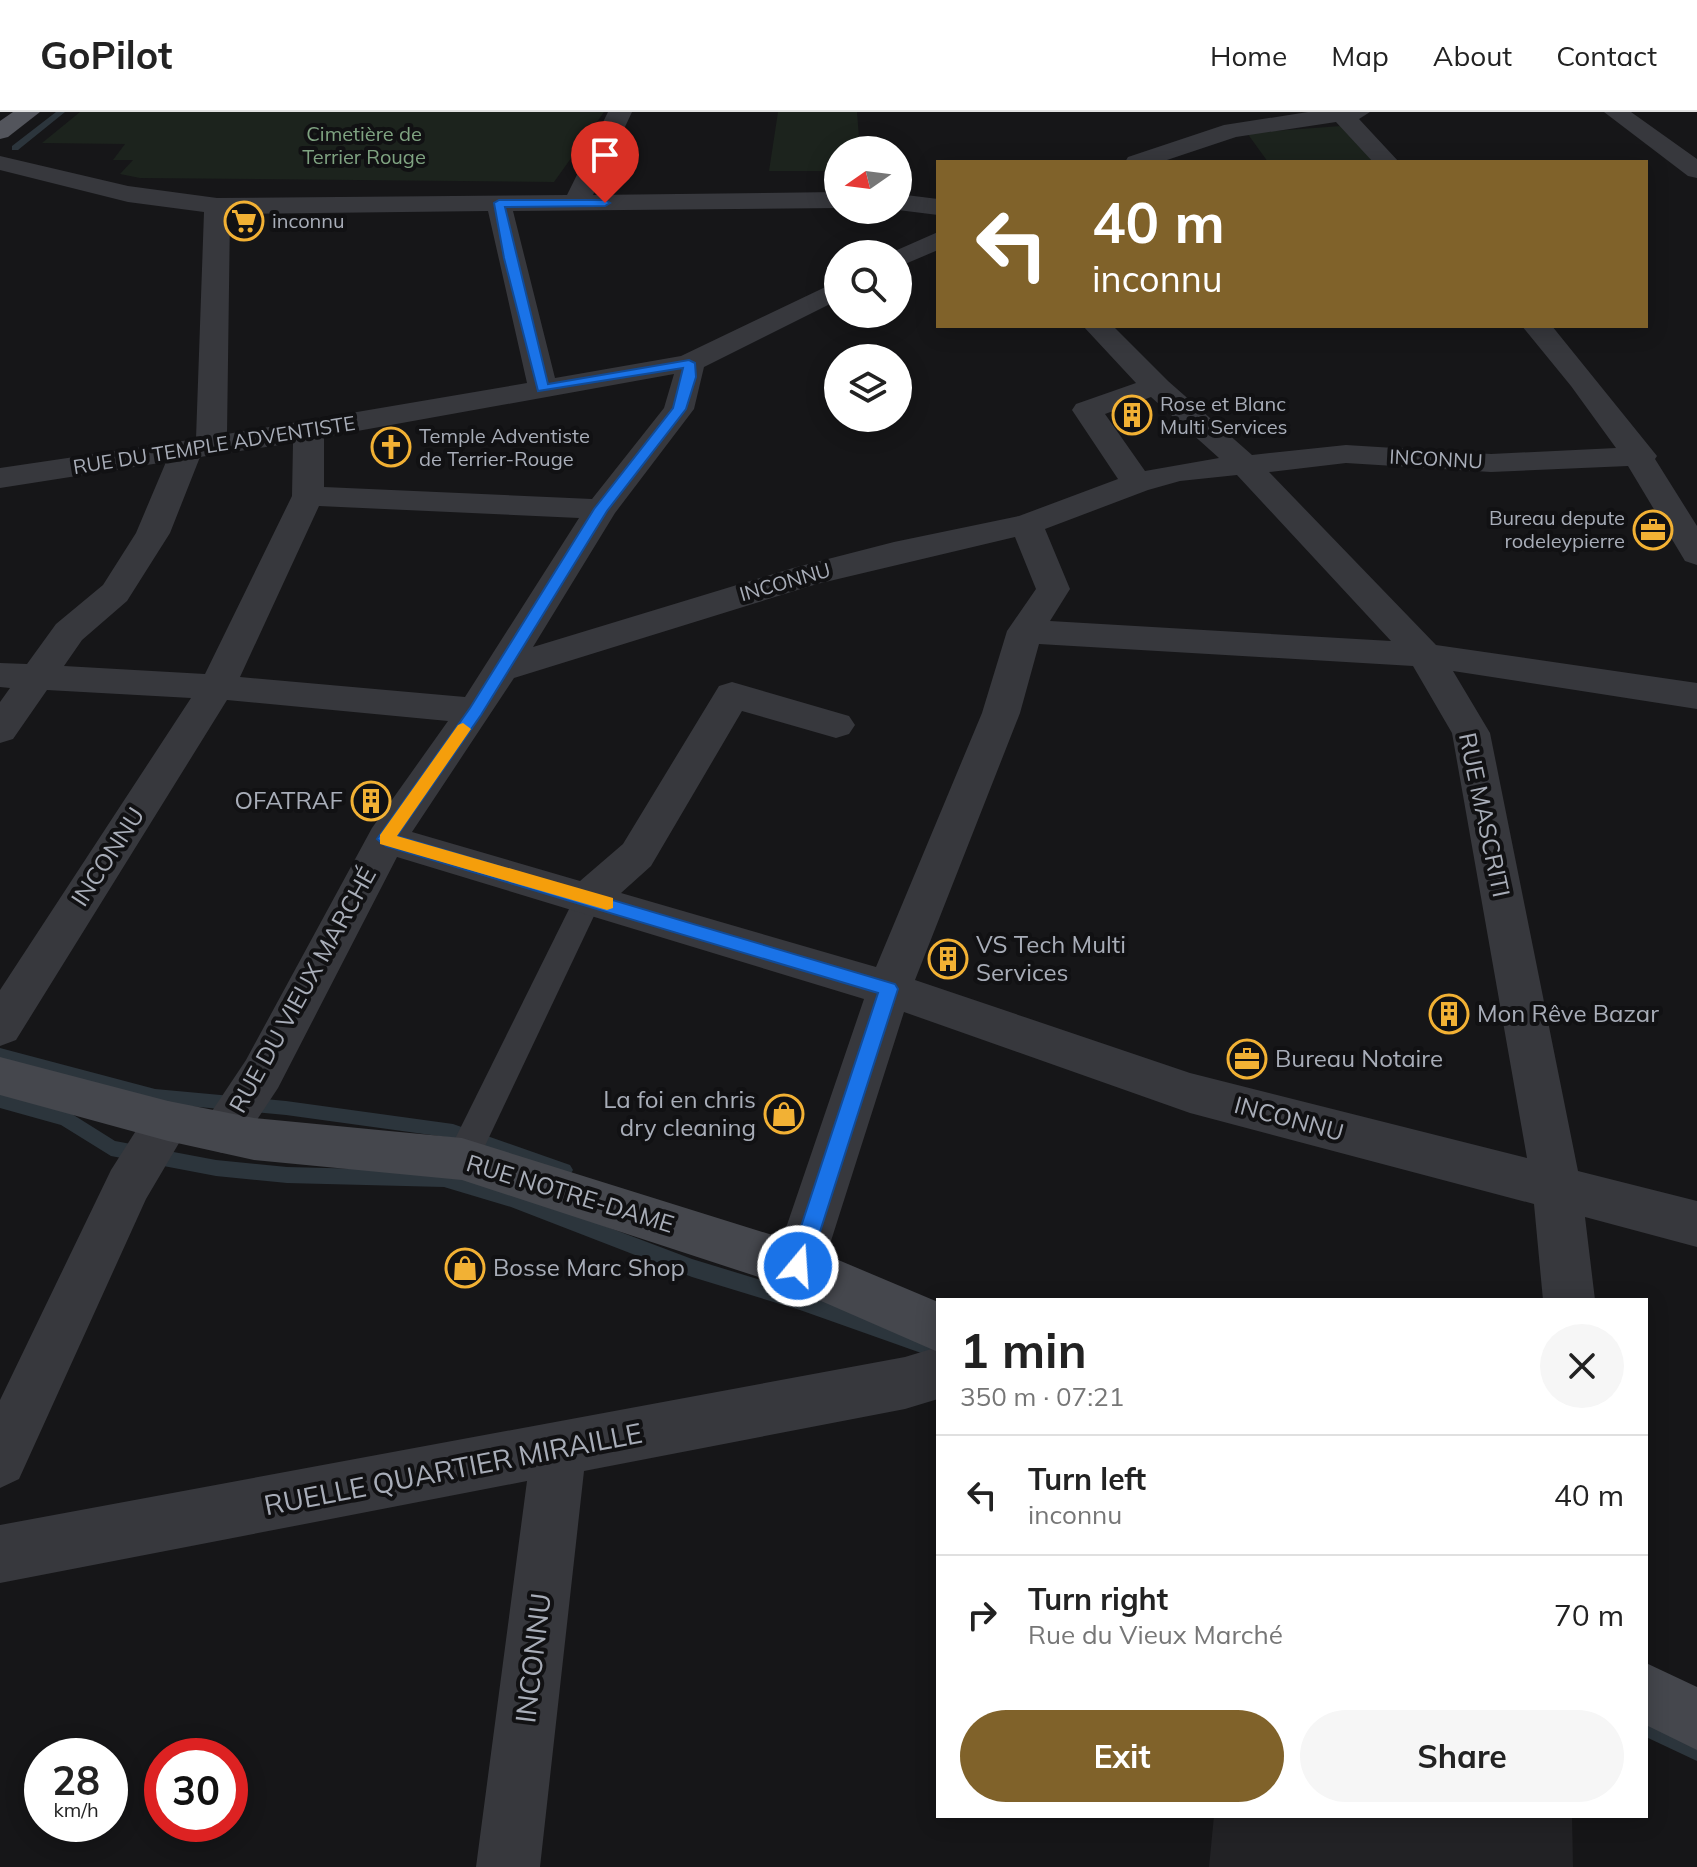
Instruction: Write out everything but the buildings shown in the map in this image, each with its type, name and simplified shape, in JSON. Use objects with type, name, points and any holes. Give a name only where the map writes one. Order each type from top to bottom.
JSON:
[{"type":"main road","points":[[0,132],[28,112]]},
{"type":"street","points":[[576,203],[620,112]]},
{"type":"street","points":[[1616,112],[1697,171]]},
{"type":"street","points":[[1143,160],[1232,130],[1349,113],[1385,160]]},
{"type":"street","points":[[0,163],[128,194],[217,206],[824,200]]},
{"type":"street","points":[[499,203],[509,258],[543,388]]},
{"type":"street","points":[[912,204],[936,207]]},
{"type":"street","points":[[0,730],[42,675],[69,632],[115,593],[153,533],[199,448],[217,206]]},
{"type":"street","points":[[912,252],[936,241]]},
{"type":"street","name":"RUE DU TEMPLE ADVENTISTE","points":[[0,478],[309,431],[689,363],[824,296]]},
{"type":"street","name":"RUE MASCRITI","points":[[1099,328],[1157,387],[1245,465],[1425,655],[1471,733],[1557,1190],[1569,1298]]},
{"type":"street","points":[[1538,328],[1576,368],[1641,456],[1697,554]]},
{"type":"street","name":"RUE DU VIEUX MARCHÉ","points":[[228,1123],[262,1074],[386,839],[475,711],[601,509],[679,409],[689,377],[689,363]]},
{"type":"street","points":[[1137,483],[1087,410],[1123,395],[1157,387]]},
{"type":"street","name":"INCONNU","points":[[0,1027],[217,687],[308,496],[309,431]]},
{"type":"street","name":"INCONNU","points":[[501,669],[805,576],[894,552],[1027,524],[1137,483],[1179,472],[1346,454],[1491,463],[1641,456]]},
{"type":"street","points":[[308,496],[601,509]]},
{"type":"street","points":[[798,1266],[889,989],[1001,713],[1025,631],[1053,589],[1027,524]]},
{"type":"street","points":[[1025,631],[1425,655],[1697,696]]},
{"type":"street","points":[[0,675],[217,687],[475,711]]},
{"type":"street","points":[[589,897],[637,855],[732,695],[836,725]]},
{"type":"street","name":"INCONNU","points":[[386,839],[589,897],[889,989],[1190,1093],[1697,1224]]},
{"type":"street","name":"RUE NOTRE-DAME","points":[[0,1076],[161,1131],[228,1123],[254,1139],[462,1159],[798,1266],[936,1326]]},
{"type":"street","points":[[0,1460],[128,1185],[161,1131]]},
{"type":"street","name":"RUELLE QUARTIER MIRAILLE","points":[[0,1554],[559,1450],[922,1378]]},
{"type":"street","name":"INCONNU","points":[[508,1867],[559,1450]]},
{"type":"street","points":[[1648,1694],[1697,1719]]},
{"type":"lane","points":[[462,1159],[589,897]]},
{"type":"shaded area","points":[[1214,1818],[1572,1818],[1573,1867],[1209,1867]]},
{"type":"green space","name":"Cimetière de Terrier Rouge","points":[[80,112],[604,112],[554,182],[140,178],[120,174],[133,160],[113,160],[125,144],[42,143]]},
{"type":"green space","points":[[778,112],[857,112],[859,136],[824,136],[824,171],[769,171]]},
{"type":"green space","points":[[1341,126],[1374,160],[1267,160],[1247,133]]},
{"type":"waterway","points":[[15,148],[61,112]]},
{"type":"waterway","points":[[0,1055],[155,1096],[286,1108],[453,1131],[564,1170]]},
{"type":"waterway","points":[[0,1101],[66,1119],[111,1148],[216,1168],[287,1175],[444,1179],[512,1199],[692,1268],[800,1301],[924,1345]]},
{"type":"waterway","points":[[1648,1726],[1697,1750]]},
{"type":"slow traffic","points":[[463,729],[386,839],[607,903]]},
{"type":"place","name":"inconnu","points":[[244,221]]},
{"type":"place","name":"Rose et Blanc Multi Services","points":[[1132,415]]},
{"type":"place","name":"Temple Adventiste de Terrier-Rouge","points":[[391,447]]},
{"type":"place","name":"Bureau depute rodeleypierre","points":[[1653,530]]},
{"type":"place","name":"OFATRAF","points":[[371,801]]},
{"type":"place","name":"VS Tech Multi Services","points":[[948,959]]},
{"type":"place","name":"Mon Rêve Bazar","points":[[1449,1014]]},
{"type":"place","name":"Bureau Notaire","points":[[1247,1059]]},
{"type":"place","name":"La foi en chris dry cleaning","points":[[784,1114]]},
{"type":"place","name":"Bosse Marc Shop","points":[[465,1268]]},
{"type":"route","points":[[605,203],[499,203],[509,258],[543,388],[689,363],[689,377],[679,409],[601,509],[475,711],[386,839],[589,897],[889,989],[798,1266]]}]
